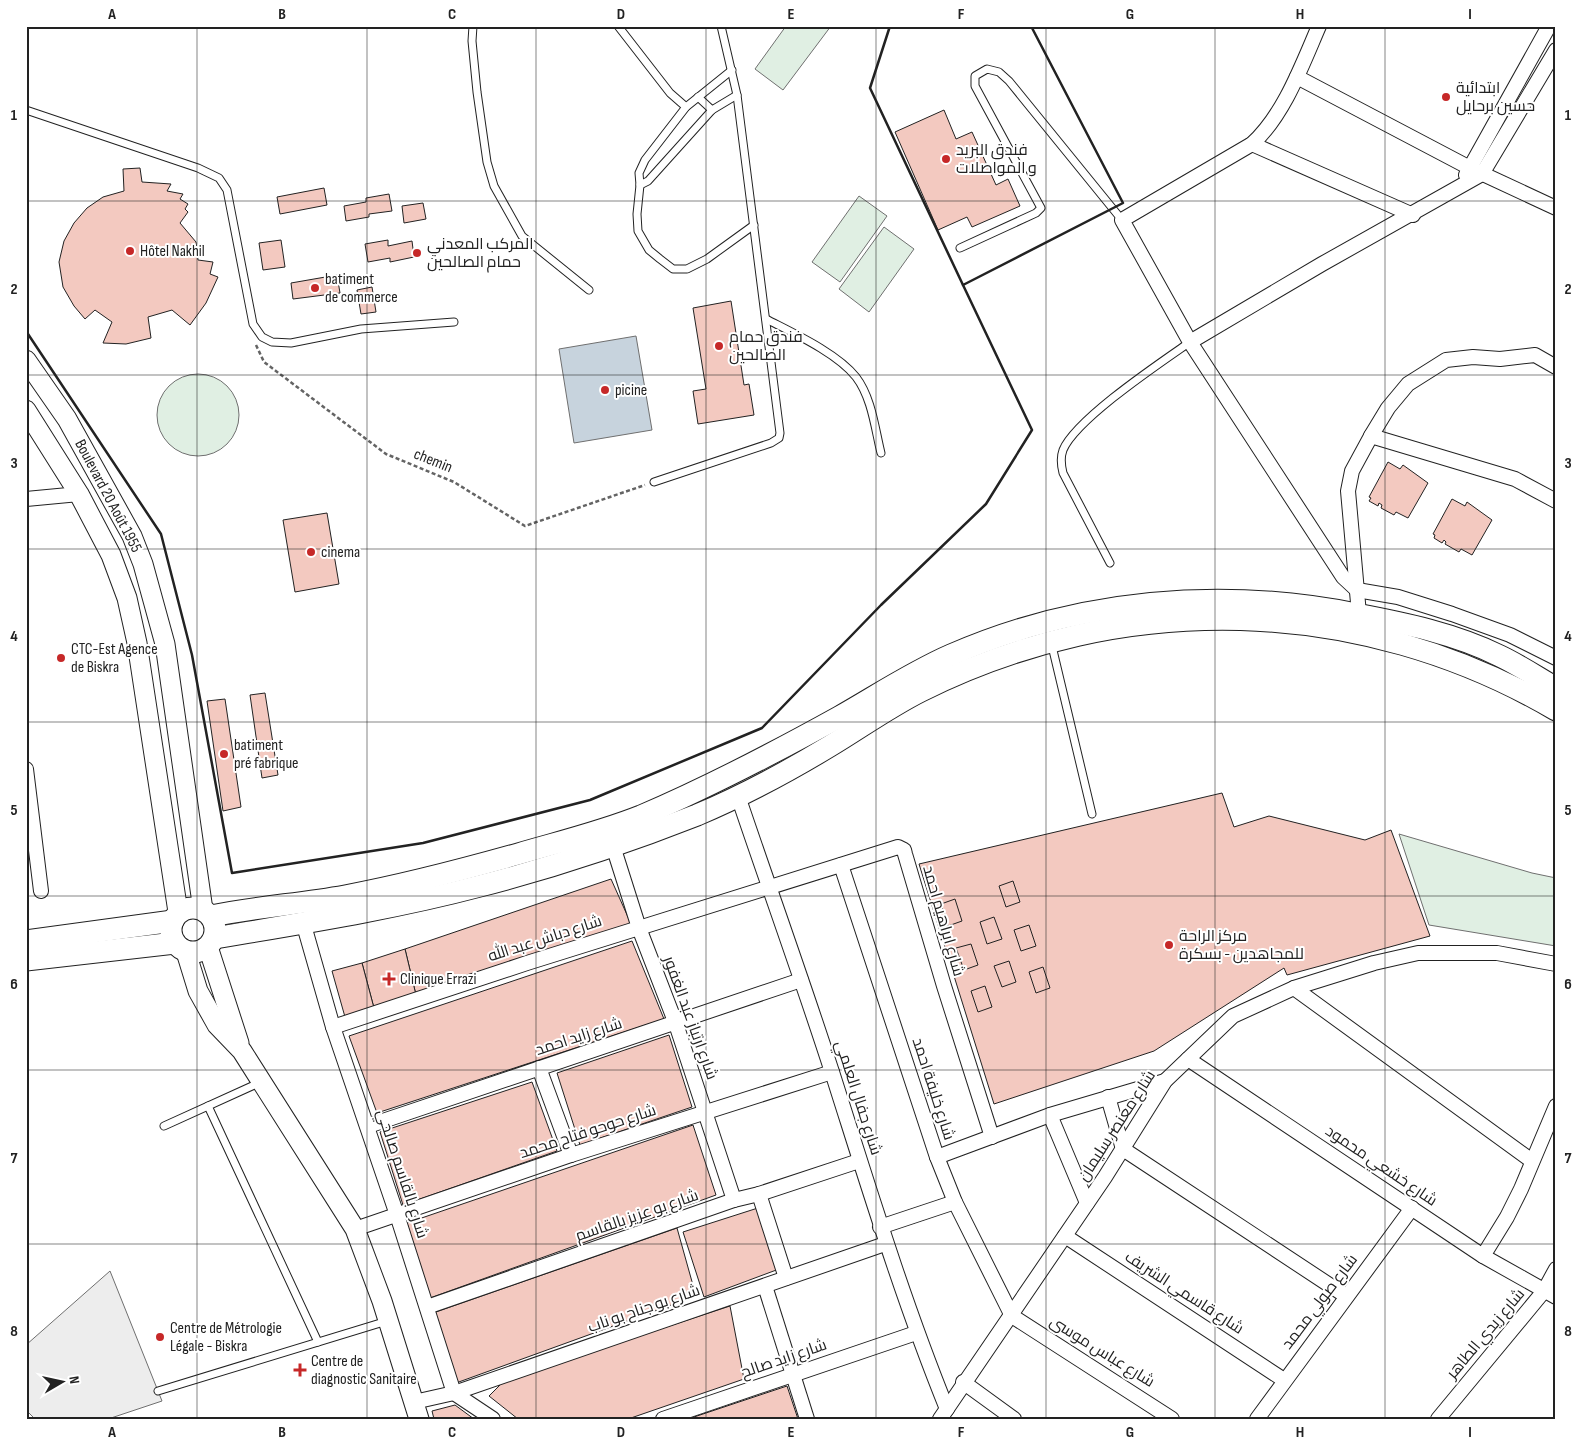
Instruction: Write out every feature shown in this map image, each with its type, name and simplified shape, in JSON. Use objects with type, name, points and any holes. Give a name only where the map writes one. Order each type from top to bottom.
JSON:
[{"type":"main road","points":[[26,940],[175,917],[194,908],[207,913],[342,896],[414,882],[569,840],[638,817],[744,769],[922,668],[984,641],[1035,625],[1123,606],[1186,600],[1230,599],[1334,608],[1378,616],[1498,655],[1556,688]]},
{"type":"main road","points":[[26,960],[181,948],[200,952],[212,942],[303,922],[408,903],[481,886],[613,846],[698,814],[738,796],[825,749],[920,692],[993,660],[1051,640],[1152,623],[1204,619],[1259,620],[1368,635],[1448,659],[1533,696],[1556,710]]},
{"type":"main road","points":[[207,913],[215,924],[212,942]]},
{"type":"main road","points":[[175,917],[171,930],[181,948]]},
{"type":"street","points":[[1319,26],[1297,77],[1260,138],[1122,220],[1190,342],[1343,577],[1356,590],[1398,597],[1510,635],[1556,658]]},
{"type":"street","points":[[1476,171],[1549,26]]},
{"type":"street","points":[[1190,342],[1322,264],[1413,215],[1460,187],[1476,171],[1556,50]]},
{"type":"street","points":[[1297,77],[1476,171],[1556,208]]},
{"type":"street","points":[[1252,144],[1413,215]]},
{"type":"street","points":[[1359,614],[1348,491],[1352,471],[1388,408],[1408,384],[1446,360],[1472,357],[1500,359],[1535,356],[1556,368]]},
{"type":"street","name":"Boulevard 20 Août 1955","points":[[26,360],[67,420],[132,536],[143,564],[164,644],[207,913]]},
{"type":"street","name":"Boulevard 20 Août 1955","points":[[26,410],[79,494],[111,555],[126,598],[137,643],[175,917]]},
{"type":"street","points":[[1371,436],[1499,473],[1556,500]]},
{"type":"street","points":[[26,499],[79,494]]},
{"type":"street","points":[[1498,655],[1510,635]]},
{"type":"street","points":[[26,769],[40,891]]},
{"type":"street","name":"شارع جفال العلمي","points":[[738,796],[832,1072],[880,1227],[943,1414]]},
{"type":"street","name":"شارع ارتباز عبد الغفور","points":[[613,846],[639,928],[676,1024],[734,1200]]},
{"type":"street","name":"شارع ابراهيم احمد","points":[[769,888],[894,848],[904,850],[944,986],[992,1137]]},
{"type":"street","name":"شارع خليفة احمد","points":[[841,865],[937,1157],[955,1202],[1012,1316]]},
{"type":"street","name":"شارع دباش عبد الله","points":[[333,1027],[769,888]]},
{"type":"street","name":"شارع بالقاسم صالحي","points":[[303,922],[333,1027],[368,1126],[454,1393]]},
{"type":"street","points":[[212,942],[242,1051]]},
{"type":"street","points":[[181,948],[198,991],[212,1017],[217,1025],[242,1051],[355,1229],[388,1321],[416,1411]]},
{"type":"street","name":"شارع معنصر سليمان","points":[[943,1414],[963,1382],[1012,1316],[1123,1149],[1165,1081],[1233,1016],[1294,988],[1374,963],[1418,953],[1497,952],[1556,964]]},
{"type":"street","name":"شارع زايد احمد","points":[[368,1126],[676,1024],[801,980]]},
{"type":"street","points":[[1294,988],[1532,1161]]},
{"type":"street","name":"شارع خشعي محمود","points":[[1188,1059],[1483,1256],[1550,1294]]},
{"type":"street","points":[[539,1068],[571,1155]]},
{"type":"street","name":"شارع حوحو فتاح محمد","points":[[355,1229],[571,1155],[832,1072]]},
{"type":"street","points":[[937,1157],[1050,1115],[1165,1081]]},
{"type":"street","points":[[1108,1097],[1123,1149],[1346,1296]]},
{"type":"street","points":[[1483,1256],[1507,1218],[1556,1106]]},
{"type":"street","points":[[1050,1115],[1087,1203]]},
{"type":"street","name":"شارع بو عزيز بالقاسم","points":[[427,1307],[734,1200],[759,1194],[859,1161]]},
{"type":"street","points":[[759,1194],[786,1278]]},
{"type":"street","points":[[880,1227],[955,1202]]},
{"type":"street","name":"شارع صولي محمد","points":[[1257,1419],[1412,1208]]},
{"type":"street","name":"شارع قاسمي الشريف","points":[[1065,1236],[1284,1380]]},
{"type":"street","name":"شارع بو جناح بو ناب","points":[[416,1411],[454,1393],[886,1244]]},
{"type":"street","name":"شارع زيدي الطاهر","points":[[1438,1419],[1550,1294],[1556,1269]]},
{"type":"street","points":[[765,1286],[807,1419]]},
{"type":"street","name":"شارع عباس موسى","points":[[1012,1316],[1172,1419]]},
{"type":"street","name":"شارع زايد صالح","points":[[663,1419],[916,1333]]},
{"type":"street","points":[[963,1382],[1014,1419]]},
{"type":"street","points":[[454,1393],[492,1419]]},
{"type":"lane","points":[[473,26],[472,41],[477,92],[487,162],[494,186],[522,236],[589,290]]},
{"type":"lane","points":[[618,26],[670,93],[686,107]]},
{"type":"lane","points":[[654,482],[771,443],[779,438],[766,319],[737,95],[722,26]]},
{"type":"lane","points":[[960,248],[1036,214],[1041,208],[975,86],[975,76],[987,68],[994,69],[1006,78],[1122,220]]},
{"type":"lane","points":[[732,70],[686,107],[645,160],[639,173],[638,231],[649,250],[673,269],[687,269],[707,259],[754,225]]},
{"type":"lane","points":[[640,184],[648,181],[712,110],[737,95]]},
{"type":"lane","points":[[698,97],[712,110]]},
{"type":"lane","points":[[26,110],[198,168],[219,178],[227,190],[253,324],[262,337],[267,340],[272,342],[291,342],[361,329],[454,322]]},
{"type":"lane","points":[[766,319],[824,350],[856,377],[870,408],[881,453]]},
{"type":"lane","points":[[1110,563],[1064,473],[1061,462],[1064,449],[1081,426],[1143,375],[1190,342]]},
{"type":"lane","points":[[1051,640],[1092,814]]},
{"type":"lane","points":[[164,1126],[261,1082]]},
{"type":"lane","points":[[208,1106],[318,1342]]},
{"type":"lane","points":[[158,1391],[388,1321]]},
{"type":"path","name":"chemin","points":[[256,343],[264,362],[386,454],[454,482],[525,526],[654,482]]},
{"type":"green space","points":[[786,26],[831,26],[783,90],[755,69]]},
{"type":"green space","points":[[859,196],[887,216],[840,282],[812,262]]},
{"type":"green space","points":[[884,227],[914,249],[869,312],[839,289]]},
{"type":"green space","points":[[198,374],[214,377],[227,386],[236,399],[239,415],[236,431],[227,444],[214,453],[198,456],[182,453],[169,444],[160,431],[157,415],[160,399],[169,386],[182,377]]},
{"type":"green space","points":[[1399,834],[1532,873],[1556,878],[1556,946],[1429,925]]},
{"type":"shaded area","name":"picine","points":[[636,336],[652,430],[574,443],[559,349]]},
{"type":"shaded area","points":[[110,1271],[162,1401],[108,1419],[35,1419],[26,1410],[26,1345]]},
{"type":"building","name":"فندق البريد و المواصلات","points":[[944,110],[956,139],[972,132],[996,185],[1008,179],[1020,206],[972,227],[967,217],[938,230],[895,132]]},
{"type":"building","name":"Hôtel Nakhil","points":[[140,168],[142,182],[171,184],[167,191],[183,194],[180,199],[188,204],[185,209],[188,212],[180,223],[196,242],[198,260],[213,262],[210,274],[218,277],[206,303],[190,325],[172,310],[148,317],[151,338],[126,344],[103,343],[112,322],[95,310],[85,319],[74,306],[63,287],[59,262],[64,241],[74,223],[87,208],[103,197],[124,191],[123,169]]},
{"type":"building","points":[[324,188],[327,205],[280,214],[277,197]]},
{"type":"building","points":[[389,194],[392,211],[369,214],[369,217],[346,221],[344,206],[366,202],[366,198]]},
{"type":"building","points":[[423,203],[426,219],[404,223],[402,206]]},
{"type":"building","points":[[281,240],[285,267],[263,270],[259,243]]},
{"type":"building","points":[[388,240],[388,246],[412,241],[414,257],[390,262],[390,258],[368,262],[365,244]]},
{"type":"building","name":"batiment de commerce","points":[[337,275],[340,293],[293,299],[291,283]]},
{"type":"building","name":"batiment de commerce","points":[[372,287],[376,312],[361,314],[357,290]]},
{"type":"building","name":"فندق حمام الصالحين","points":[[731,301],[744,385],[749,384],[754,415],[698,424],[693,391],[706,389],[693,308]]},
{"type":"building","points":[[1388,462],[1400,469],[1403,465],[1428,483],[1408,518],[1396,512],[1394,515],[1381,508],[1382,505],[1379,503],[1378,506],[1369,501],[1371,498],[1369,497]]},
{"type":"building","points":[[1452,499],[1465,506],[1467,502],[1492,520],[1472,555],[1461,549],[1459,552],[1445,544],[1444,540],[1442,543],[1434,538],[1435,535],[1433,534]]},
{"type":"building","name":"cinema","points":[[327,513],[339,584],[295,592],[283,520]]},
{"type":"building","name":"batiment pré fabrique","points":[[265,693],[278,775],[262,778],[250,695]]},
{"type":"building","name":"batiment pré fabrique","points":[[225,699],[241,807],[223,811],[207,701]]},
{"type":"building","name":"مركز الراحة للمجاهدين - بسكرة","points":[[1222,793],[1234,827],[1269,816],[1365,840],[1391,830],[1430,936],[1287,975],[1284,968],[1154,1051],[994,1104],[919,864]]},
{"type":"building","points":[[611,879],[632,926],[416,995],[405,949]]},
{"type":"building","points":[[1013,881],[1020,902],[1006,907],[999,886]]},
{"type":"building","points":[[955,899],[962,921],[948,926],[941,904]]},
{"type":"building","points":[[994,917],[1002,939],[987,944],[980,922]]},
{"type":"building","points":[[1029,925],[1036,946],[1021,951],[1014,930]]},
{"type":"building","points":[[632,941],[664,1019],[377,1113],[349,1036]]},
{"type":"building","points":[[971,944],[978,965],[964,970],[956,948]]},
{"type":"building","name":"Clinique Errazi","points":[[405,949],[416,995],[374,1008],[362,963]]},
{"type":"building","points":[[1009,961],[1016,982],[1002,987],[994,966]]},
{"type":"building","points":[[362,963],[374,1008],[345,1017],[332,971]]},
{"type":"building","points":[[1043,967],[1050,988],[1036,993],[1029,972]]},
{"type":"building","points":[[985,986],[992,1007],[978,1012],[971,991]]},
{"type":"building","points":[[669,1035],[692,1107],[580,1145],[557,1073]]},
{"type":"building","points":[[532,1082],[557,1151],[403,1205],[380,1132]]},
{"type":"building","points":[[693,1125],[716,1195],[430,1298],[407,1223]]},
{"type":"building","points":[[761,1207],[779,1269],[704,1297],[683,1232]]},
{"type":"building","points":[[677,1228],[696,1296],[456,1383],[433,1313]]},
{"type":"building","points":[[730,1306],[744,1379],[628,1419],[518,1419],[489,1396],[505,1380]]},
{"type":"building","points":[[787,1386],[798,1419],[688,1419]]},
{"type":"building","points":[[455,1405],[474,1419],[434,1419],[432,1411]]},
{"type":"wall","points":[[890,26],[870,88],[963,285],[1123,203],[1031,26]]},
{"type":"wall","points":[[26,331],[161,534],[192,655],[232,873],[423,843],[590,800],[762,728],[881,605],[986,504],[1032,430],[963,285]]},
{"type":"place","name":"ابتدائية حسين برحايل","points":[[1446,97]]},
{"type":"place","name":"فندق البريد و المواصلات","points":[[946,159]]},
{"type":"place","name":"Hôtel Nakhil","points":[[130,251]]},
{"type":"place","name":"المركب المعدني حمام الصالحين","points":[[417,253]]},
{"type":"place","name":"batiment de commerce","points":[[315,288]]},
{"type":"place","name":"فندق حمام الصالحين","points":[[719,346]]},
{"type":"place","name":"picine","points":[[605,390]]},
{"type":"place","name":"cinema","points":[[311,552]]},
{"type":"place","name":"CTC-Est Agence de Biskra","points":[[61,658]]},
{"type":"place","name":"batiment pré fabrique","points":[[224,754]]},
{"type":"place","name":"مركز الراحة للمجاهدين - بسكرة","points":[[1169,945]]},
{"type":"place","name":"Clinique Errazi","points":[[389,979]]},
{"type":"place","name":"Centre de Métrologie Légale - Biskra","points":[[160,1337]]},
{"type":"place","name":"Centre de diagnostic Sanitaire","points":[[300,1370]]}]
